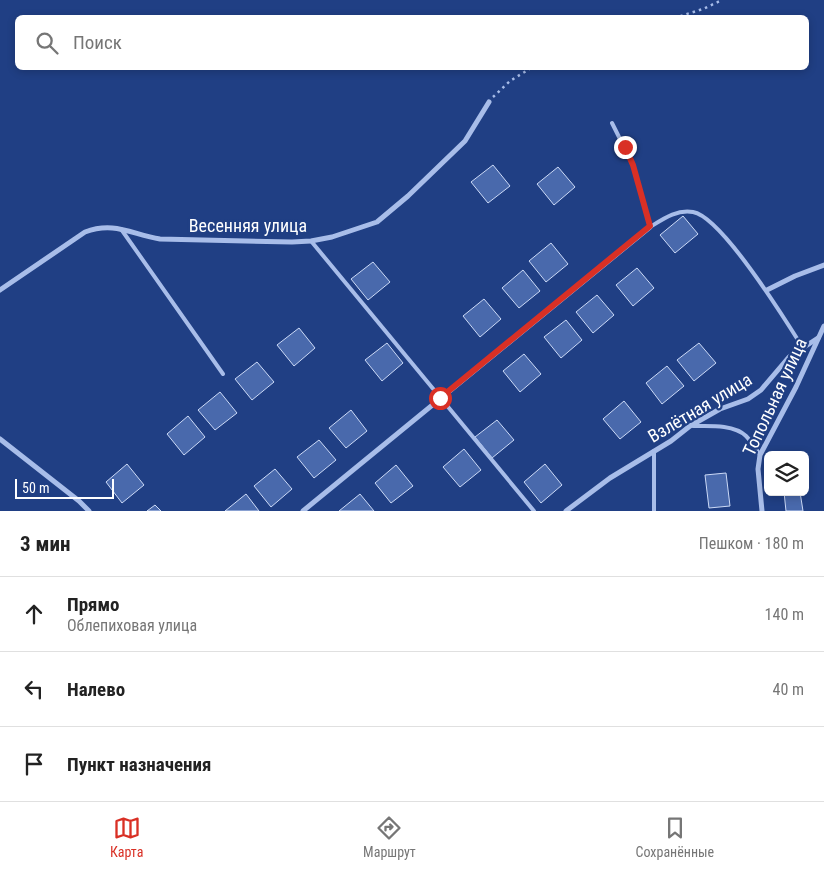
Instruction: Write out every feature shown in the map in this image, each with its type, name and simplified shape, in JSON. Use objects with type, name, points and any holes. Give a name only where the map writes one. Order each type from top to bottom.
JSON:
[{"type":"street","name":"Весенняя улица","points":[[0,290],[85,232],[98,227],[121,229],[160,239],[274,242],[310,241],[332,237],[377,222],[466,141],[489,102]]},
{"type":"street","points":[[303,511],[650,226]]},
{"type":"street","points":[[767,290],[795,276],[824,265]]},
{"type":"street","name":"Топольная улица","points":[[762,511],[758,469],[760,455],[796,387],[824,326]]},
{"type":"street","name":"Взлётная улица","points":[[566,511],[610,478],[671,441],[690,426],[720,409],[748,399],[761,390],[789,357],[818,338]]},
{"type":"street","points":[[0,438],[89,511]]},
{"type":"lane","points":[[612,123],[633,165],[650,226],[668,216],[681,212],[694,212],[708,221],[767,290],[802,348]]},
{"type":"lane","points":[[121,229],[223,374]]},
{"type":"lane","points":[[310,241],[534,511]]},
{"type":"lane","points":[[690,426],[716,426],[734,429],[745,435],[760,455]]},
{"type":"lane","points":[[654,451],[654,511]]},
{"type":"path","points":[[684,15],[722,0]]},
{"type":"path","points":[[489,102],[510,81],[528,70]]},
{"type":"building","points":[[493,165],[510,186],[488,203],[471,182]]},
{"type":"building","points":[[558,167],[575,187],[554,205],[537,184]]},
{"type":"building","points":[[683,216],[698,234],[675,253],[660,235]]},
{"type":"building","points":[[551,243],[568,264],[546,282],[529,261]]},
{"type":"building","points":[[373,262],[390,282],[368,300],[351,279]]},
{"type":"building","points":[[637,268],[654,288],[633,306],[616,285]]},
{"type":"building","points":[[523,270],[540,291],[519,308],[502,288]]},
{"type":"building","points":[[597,295],[614,315],[593,333],[576,312]]},
{"type":"building","points":[[484,299],[501,319],[480,337],[463,316]]},
{"type":"building","points":[[566,320],[582,340],[561,358],[544,337]]},
{"type":"building","points":[[299,328],[315,348],[294,366],[277,345]]},
{"type":"building","points":[[387,343],[403,363],[382,381],[365,360]]},
{"type":"building","points":[[699,343],[716,363],[694,381],[677,360]]},
{"type":"building","points":[[524,354],[541,374],[520,392],[503,371]]},
{"type":"building","points":[[257,362],[274,382],[252,400],[235,379]]},
{"type":"building","points":[[667,366],[684,386],[662,404],[646,383]]},
{"type":"building","points":[[220,392],[237,413],[215,430],[198,410]]},
{"type":"building","points":[[624,401],[641,422],[620,439],[603,419]]},
{"type":"building","points":[[351,410],[367,431],[346,448],[329,428]]},
{"type":"building","points":[[188,416],[205,437],[184,455],[167,434]]},
{"type":"building","points":[[497,420],[514,440],[492,458],[475,437]]},
{"type":"building","points":[[319,440],[336,460],[314,478],[297,457]]},
{"type":"building","points":[[464,449],[481,470],[460,487],[443,467]]},
{"type":"building","points":[[127,464],[144,485],[122,503],[106,482]]},
{"type":"building","points":[[545,464],[562,485],[541,503],[524,482]]},
{"type":"building","points":[[396,465],[413,486],[391,503],[375,483]]},
{"type":"building","points":[[275,469],[292,489],[271,507],[254,486]]},
{"type":"building","points":[[726,473],[730,506],[709,508],[705,475]]},
{"type":"building","points":[[246,494],[259,511],[225,511]]},
{"type":"building","points":[[360,494],[374,511],[339,511]]},
{"type":"building","points":[[784,496],[801,496],[803,511],[786,511]]},
{"type":"building","points":[[155,505],[161,511],[147,511]]},
{"type":"route","points":[[440,398],[650,226],[633,165],[625,147]]}]
